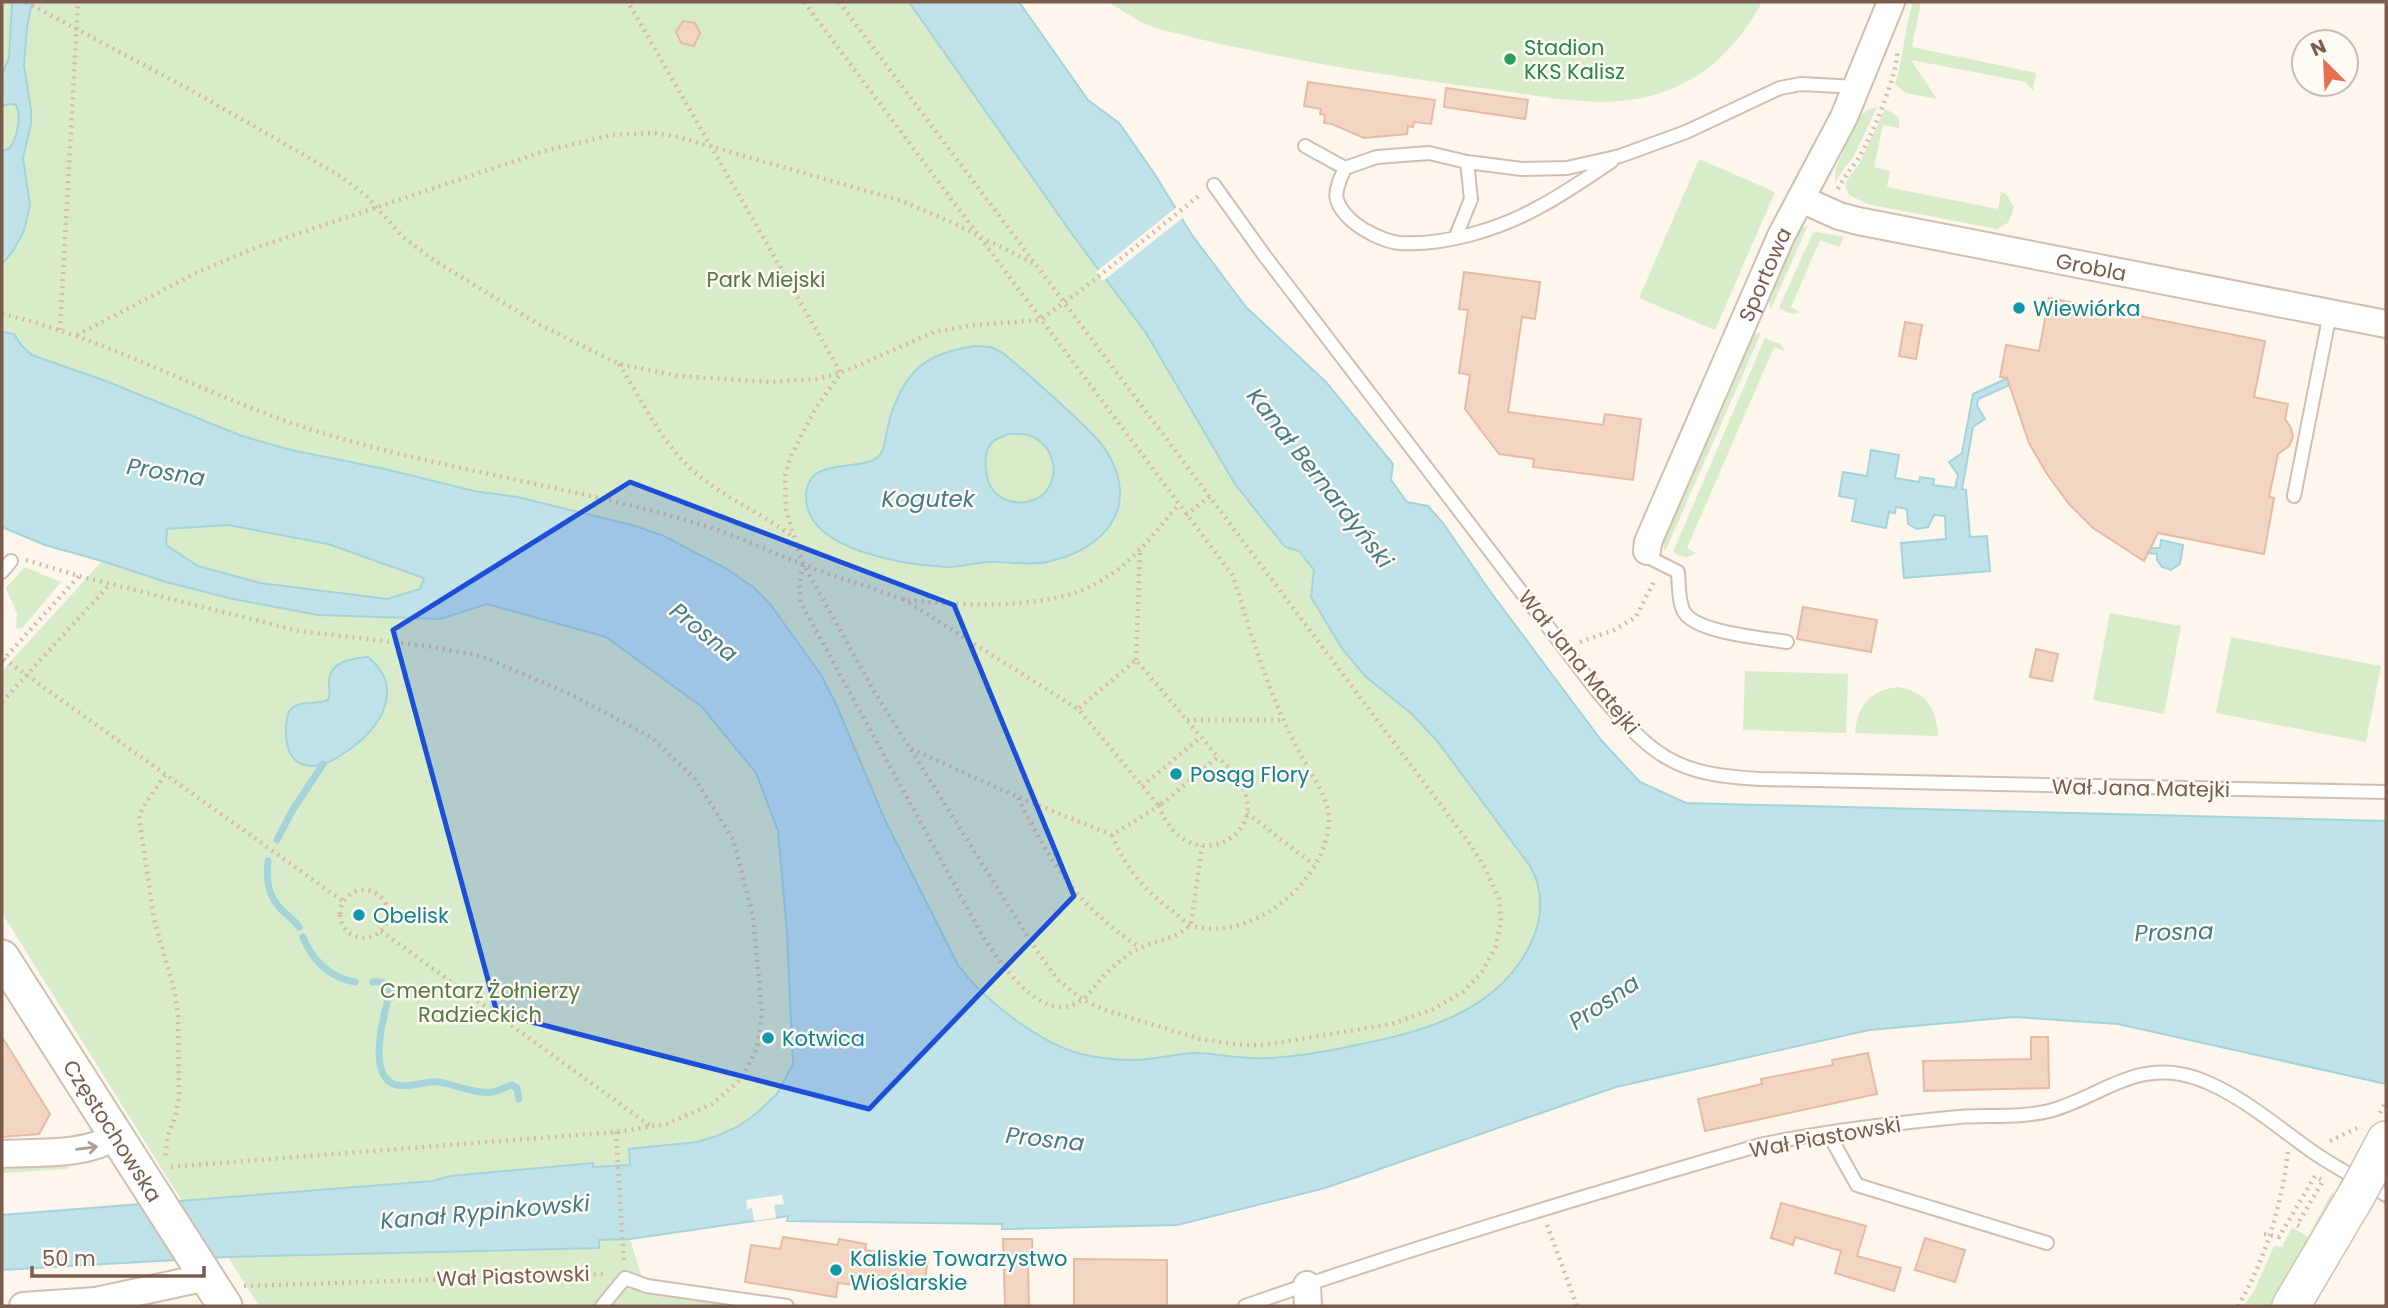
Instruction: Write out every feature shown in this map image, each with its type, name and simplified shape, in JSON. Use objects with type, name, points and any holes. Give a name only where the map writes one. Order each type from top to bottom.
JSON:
[{"type":"main road","points":[[2291,1306],[2371,1187],[2378,1136]]},
{"type":"street","name":"Sportowa","points":[[1655,557],[1648,542],[1781,236],[1831,144],[1891,2]]},
{"type":"street","name":"Grobla","points":[[1801,200],[1858,221],[2386,324]]},
{"type":"street","name":"Częstochowska","points":[[2,957],[149,1187],[217,1285]]},
{"type":"street","points":[[2,1154],[86,1148],[106,1143],[116,1136]]},
{"type":"street","points":[[23,1306],[217,1285]]},
{"type":"lane","points":[[1620,156],[1539,208],[1498,227],[1434,242],[1396,243],[1360,228],[1339,208],[1335,189],[1345,168],[1377,157],[1429,153],[1467,162],[1522,169],[1567,168],[1620,156],[1686,132],[1780,88],[1801,84],[1857,87]]},
{"type":"lane","points":[[1305,146],[1345,168]]},
{"type":"lane","points":[[1456,236],[1471,199],[1467,162]]},
{"type":"lane","name":"Wał Jana Matejki","points":[[1214,185],[1264,255],[1610,706],[1647,744],[1674,763],[1709,774],[1761,779],[2386,792]]},
{"type":"lane","points":[[2294,496],[2330,313]]},
{"type":"lane","points":[[1655,557],[1678,572],[1680,601],[1689,619],[1710,628],[1787,642]]},
{"type":"lane","points":[[2,572],[13,559]]},
{"type":"lane","name":"Wał Piastowski","points":[[1245,1306],[1307,1296],[1541,1209],[1764,1144],[1926,1120],[2035,1114],[2053,1110],[2132,1076],[2154,1073],[2175,1073],[2215,1086],[2330,1163],[2371,1187]]},
{"type":"lane","points":[[1828,1133],[1857,1185],[2047,1243]]},
{"type":"lane","points":[[602,1306],[625,1278],[660,1288],[787,1306]]},
{"type":"path","points":[[26,2],[342,177],[355,186],[403,237],[478,288],[538,324],[619,364],[678,376],[770,382],[816,379],[841,373],[934,332],[974,324],[1040,320],[1202,194]]},
{"type":"path","points":[[60,330],[78,2]]},
{"type":"path","points":[[628,2],[841,373]]},
{"type":"path","points":[[804,2],[1233,576],[1254,646],[1283,720],[1327,805],[1329,825],[1314,865],[1296,891],[1258,918],[1227,927],[1203,928],[1191,925],[1134,876],[1112,835],[1018,797],[910,748]]},
{"type":"path","points":[[839,2],[1479,856],[1499,899],[1500,934],[1482,972],[1463,992],[1451,1000],[1392,1024],[1264,1045],[1218,1042],[1172,1032],[1101,1009],[1083,1000],[1058,980],[1034,948],[910,748],[842,637],[803,565],[786,510],[785,477],[790,458],[817,406],[841,373]]},
{"type":"path","points":[[1826,211],[1846,174],[1857,161],[1885,98],[1898,59],[1896,40]]},
{"type":"path","points":[[76,335],[256,248],[377,209],[511,161],[598,137],[633,133],[655,133],[708,145],[902,201],[929,211],[1036,265]]},
{"type":"path","points":[[2,314],[76,335],[312,430],[408,457],[614,501],[689,521],[726,533],[803,565],[903,599],[1078,709],[1159,806],[1163,817],[1176,834],[1202,846],[1213,845],[1230,838],[1244,822],[1247,813],[1245,791],[1136,660],[1140,552]]},
{"type":"path","points":[[619,364],[664,438],[688,466],[714,487],[794,537]]},
{"type":"path","points":[[1186,515],[1210,496]]},
{"type":"path","points":[[903,599],[1011,603],[1057,598],[1087,588],[1110,577],[1140,552],[1179,504]]},
{"type":"path","points":[[1564,648],[1614,629],[1636,617],[1655,557]]},
{"type":"path","points":[[13,559],[299,631],[426,646],[481,656],[570,694],[651,737],[695,779],[733,839],[753,916],[762,1013],[757,1048],[742,1078],[712,1104],[682,1119],[653,1127],[164,1167],[168,1135],[179,1098],[178,1016],[175,993],[154,919],[139,816],[165,775]]},
{"type":"path","points":[[803,565],[799,585],[802,603],[982,935],[1004,967],[1033,998],[1049,1005],[1067,1005],[1083,1000],[1114,966],[1139,947],[1175,936],[1191,925],[1202,846]]},
{"type":"path","points":[[79,576],[3,660],[344,902]]},
{"type":"path","points":[[2,702],[111,584]]},
{"type":"path","points":[[1078,709],[1136,660]]},
{"type":"path","points":[[1186,720],[1283,720]]},
{"type":"path","points":[[1142,786],[1201,737]]},
{"type":"path","points":[[1112,835],[1159,806],[1218,757]]},
{"type":"path","points":[[1018,797],[1046,852],[1069,884],[1106,923],[1139,947]]},
{"type":"path","points":[[1247,813],[1314,865]]},
{"type":"path","points":[[357,891],[372,891],[379,895],[387,907],[388,915],[381,931],[363,938],[350,933],[341,921],[344,902],[357,891]]},
{"type":"path","points":[[381,931],[653,1127]]},
{"type":"path","points":[[2322,1137],[2332,1142],[2358,1126],[2378,1136]]},
{"type":"path","points":[[617,1132],[623,1239]]},
{"type":"path","points":[[2238,1306],[2263,1258],[2285,1175],[2290,1136]]},
{"type":"path","points":[[2267,1235],[2279,1237],[2315,1176],[2323,1181],[2297,1225],[2305,1229],[2311,1218]]},
{"type":"path","points":[[1541,1209],[1577,1306]]},
{"type":"path","name":"Wał Piastowski","points":[[217,1285],[605,1273],[625,1278]]},
{"type":"highlighted area","points":[[630,482],[954,605],[1074,896],[869,1109],[497,1013],[393,630]]},
{"type":"green space","name":"Park Miejski","points":[[2,2],[909,2],[1072,234],[1146,333],[1235,484],[1285,547],[1299,551],[1314,570],[1311,597],[1343,650],[1366,677],[1412,714],[1438,742],[1531,866],[1540,894],[1540,914],[1531,943],[1518,965],[1482,1000],[1439,1023],[1390,1038],[1307,1054],[1243,1058],[1197,1053],[1142,1060],[1114,1059],[1081,1054],[1030,1030],[997,1006],[958,965],[885,820],[821,675],[770,604],[727,569],[664,536],[632,525],[517,497],[474,491],[291,450],[242,436],[103,380],[32,355],[14,334],[2,332]]},
{"type":"green space","name":"Stadion KKS Kalisz","points":[[1108,2],[1762,2],[1743,33],[1719,59],[1690,80],[1674,88],[1637,99],[1595,102],[1406,78],[1241,48],[1159,29],[1141,22]]},
{"type":"green space","points":[[1913,2],[1921,2],[1912,47],[2036,73],[2033,91],[2026,82],[1911,60],[1937,99],[1906,93],[1895,84]]},
{"type":"green space","points":[[1877,107],[1853,158],[1835,183],[1836,167],[1859,117]]},
{"type":"green space","points":[[1885,109],[1899,121],[1899,128],[1883,125],[1874,167],[1890,171],[1887,187],[1998,209],[2001,192],[2006,194],[2014,207],[2009,222],[1997,229],[1867,204],[1849,195],[1845,186],[1848,178],[1859,164]]},
{"type":"green space","points":[[1699,159],[1775,192],[1715,330],[1639,298]]},
{"type":"green space","points":[[1808,225],[1771,309],[1769,291],[1798,230]]},
{"type":"green space","points":[[1813,233],[1844,237],[1839,247],[1820,240],[1791,307],[1800,312],[1787,312],[1780,309],[1780,305]]},
{"type":"green space","points":[[1761,333],[1665,552],[1662,541],[1749,339]]},
{"type":"green space","points":[[1765,338],[1780,344],[1785,351],[1774,347],[1687,548],[1696,553],[1687,557],[1679,555],[1673,552]]},
{"type":"green space","points":[[228,525],[328,544],[425,578],[420,589],[387,599],[260,583],[198,566],[166,545],[167,529]]},
{"type":"green space","name":"Cmentarz Żołnierzy Radzieckich","points":[[102,561],[166,582],[233,599],[318,615],[440,619],[487,604],[606,637],[702,707],[756,773],[778,831],[787,933],[793,1064],[777,1094],[739,1126],[717,1136],[697,1142],[629,1149],[630,1165],[593,1168],[592,1164],[450,1176],[433,1181],[182,1201],[2,913],[2,671]]},
{"type":"green space","points":[[25,567],[61,582],[22,628],[16,628],[17,614],[6,588]]},
{"type":"green space","points":[[2110,613],[2181,626],[2164,714],[2093,700]]},
{"type":"green space","points":[[2231,637],[2381,666],[2366,742],[2216,713]]},
{"type":"green space","points":[[1745,671],[1848,674],[1846,733],[1743,730]]},
{"type":"green space","points":[[1898,687],[1916,693],[1928,703],[1935,718],[1938,736],[1855,733],[1862,707],[1867,701],[1880,692]]},
{"type":"green space","points":[[73,1163],[66,1169],[2,1173],[2,1169]]},
{"type":"green space","points":[[2332,1192],[2341,1197],[2277,1306],[2244,1306],[2256,1287],[2274,1246],[2282,1247],[2292,1227],[2308,1237]]},
{"type":"green space","points":[[630,1239],[646,1291],[741,1306],[259,1306],[228,1257],[598,1248],[598,1241]]},
{"type":"water","points":[[12,2],[32,2],[24,65],[31,124],[23,158],[30,205],[24,231],[2,264],[2,151],[10,148],[13,143],[19,121],[16,105],[2,106],[2,74],[9,58]]},
{"type":"water","points":[[909,2],[1019,2],[1088,100],[1119,123],[1192,235],[1246,307],[1326,382],[1393,464],[1391,480],[1407,502],[1428,506],[1443,523],[1492,594],[1601,740],[1640,782],[1686,803],[2386,821],[2386,1084],[2118,1024],[2014,1017],[1869,1030],[1616,1087],[1325,1188],[1177,1225],[1002,1229],[1002,1224],[787,1221],[788,1216],[630,1239],[599,1240],[599,1248],[228,1257],[2,1270],[2,1215],[433,1181],[450,1176],[593,1163],[593,1167],[630,1165],[629,1149],[697,1142],[739,1126],[777,1094],[793,1064],[787,933],[778,831],[756,773],[702,707],[606,637],[487,604],[440,619],[318,615],[233,599],[166,582],[45,545],[2,527],[2,332],[14,334],[32,355],[103,380],[242,436],[291,450],[474,491],[517,497],[632,525],[664,536],[727,569],[753,587],[770,604],[821,675],[885,820],[958,965],[997,1006],[1030,1030],[1065,1048],[1094,1057],[1127,1060],[1197,1053],[1243,1058],[1307,1054],[1390,1038],[1439,1023],[1482,1000],[1501,984],[1518,965],[1538,924],[1540,894],[1530,866],[1438,742],[1412,714],[1366,677],[1343,650],[1311,597],[1314,570],[1299,551],[1285,547],[1235,484],[1146,333],[1072,234]],"holes":[[[228,525],[328,544],[424,578],[420,589],[387,599],[260,583],[198,566],[166,545],[167,529]]]},
{"type":"water","name":"Kogutek","points":[[991,347],[1003,353],[1080,422],[1107,452],[1117,472],[1120,491],[1118,508],[1111,524],[1085,548],[1040,563],[989,562],[952,567],[929,566],[862,552],[822,530],[810,515],[806,497],[809,482],[817,473],[877,458],[883,449],[896,401],[911,375],[932,358],[960,349]],"holes":[[[1009,434],[1035,438],[1047,448],[1053,461],[1051,483],[1042,496],[1035,500],[1019,502],[1003,498],[996,494],[987,477],[986,460],[990,445]]]},
{"type":"water","points":[[2008,378],[2010,385],[1978,399],[1977,406],[1985,419],[1973,427],[1962,489],[1966,490],[1970,537],[1987,536],[1990,571],[1904,578],[1901,543],[1946,539],[1945,516],[1934,515],[1928,527],[1917,529],[1908,524],[1907,509],[1896,507],[1895,513],[1889,512],[1886,528],[1852,521],[1856,499],[1839,496],[1843,472],[1867,476],[1871,450],[1899,455],[1895,478],[1919,482],[1920,477],[1934,479],[1933,485],[1955,488],[1958,475],[1949,462],[1962,453],[1973,394]]},
{"type":"water","points":[[2161,540],[2183,545],[2180,564],[2171,570],[2162,567],[2157,560],[2157,554],[2148,553],[2151,548],[2160,548]]},
{"type":"water","points":[[368,657],[380,670],[386,683],[384,709],[377,722],[368,734],[334,759],[314,766],[300,763],[288,749],[286,735],[290,710],[300,704],[328,700],[332,670],[342,662]]},
{"type":"pier","points":[[1178,206],[1185,216],[1103,281],[1096,272]]},
{"type":"pier","points":[[782,1195],[784,1204],[774,1205],[776,1218],[754,1221],[752,1208],[747,1209],[746,1200]]},
{"type":"building","points":[[683,21],[695,23],[700,33],[694,46],[681,43],[676,32]]},
{"type":"building","points":[[1308,82],[1435,100],[1431,124],[1414,122],[1413,127],[1408,126],[1407,134],[1364,138],[1324,123],[1325,115],[1320,114],[1321,109],[1304,106]]},
{"type":"building","points":[[1446,88],[1528,100],[1525,119],[1444,107]]},
{"type":"building","points":[[1464,272],[1540,282],[1535,319],[1522,317],[1508,412],[1603,425],[1605,414],[1641,419],[1633,480],[1533,467],[1534,459],[1499,454],[1465,409],[1470,375],[1459,373],[1468,310],[1459,309]]},
{"type":"building","points":[[2049,298],[2265,341],[2254,397],[2288,404],[2285,419],[2293,437],[2289,446],[2278,454],[2269,497],[2274,498],[2264,554],[2158,533],[2144,561],[2093,528],[2069,504],[2029,443],[2007,378],[2000,377],[2006,345],[2039,351]]},
{"type":"building","points":[[1905,322],[1922,325],[1916,359],[1899,356]]},
{"type":"building","points":[[1803,607],[1877,620],[1871,652],[1797,639]]},
{"type":"building","points":[[2036,649],[2058,654],[2052,681],[2030,677]]},
{"type":"building","points":[[2,1037],[50,1114],[39,1134],[2,1137]]},
{"type":"building","points":[[2031,1037],[2048,1037],[2049,1088],[1924,1091],[1923,1061],[2031,1059]]},
{"type":"building","points":[[1868,1053],[1877,1094],[1705,1131],[1698,1099],[1762,1084],[1761,1079],[1833,1065],[1832,1060]]},
{"type":"building","points":[[1781,1203],[1866,1226],[1857,1256],[1901,1268],[1894,1291],[1835,1273],[1841,1251],[1795,1237],[1793,1245],[1771,1238]]},
{"type":"building","name":"Kaliskie Towarzystwo Wioślarskie","points":[[783,1237],[838,1245],[839,1239],[866,1244],[865,1250],[928,1260],[923,1291],[861,1280],[860,1286],[838,1283],[836,1297],[745,1282],[751,1245],[780,1249]]},
{"type":"building","points":[[1925,1238],[1965,1250],[1955,1282],[1915,1270]]},
{"type":"building","points":[[1003,1239],[1032,1239],[1032,1265],[1028,1265],[1029,1306],[1005,1306]]},
{"type":"building","points":[[1074,1259],[1167,1260],[1167,1306],[1074,1306]]},
{"type":"waterway","points":[[277,840],[292,811],[323,764]]},
{"type":"waterway","points":[[268,861],[267,875],[271,894],[277,905],[299,927]]},
{"type":"waterway","points":[[303,937],[311,953],[323,967],[338,977],[355,982]]},
{"type":"waterway","points":[[373,982],[383,983],[390,991],[379,1057],[381,1069],[387,1079],[401,1086],[439,1082],[486,1092],[512,1085],[517,1088],[519,1099]]},
{"type":"place","name":"Stadion KKS Kalisz","points":[[1510,59]]},
{"type":"place","name":"Wiewiórka","points":[[2019,308]]},
{"type":"place","name":"Posąg Flory","points":[[1176,774]]},
{"type":"place","name":"Obelisk","points":[[359,915]]},
{"type":"place","name":"Kotwica","points":[[768,1038]]},
{"type":"place","name":"Kaliskie Towarzystwo Wioślarskie","points":[[836,1270]]},
{"type":"water label","name":"Prosna","points":[[166,472]]},
{"type":"water label","name":"Kanał Bernardyński","points":[[1320,478]]},
{"type":"water label","name":"Prosna","points":[[704,632]]},
{"type":"water label","name":"Prosna","points":[[2174,932]]},
{"type":"water label","name":"Prosna","points":[[1604,1002]]},
{"type":"water label","name":"Prosna","points":[[1045,1139]]},
{"type":"water label","name":"Kanał Rypinkowski","points":[[485,1212]]}]
